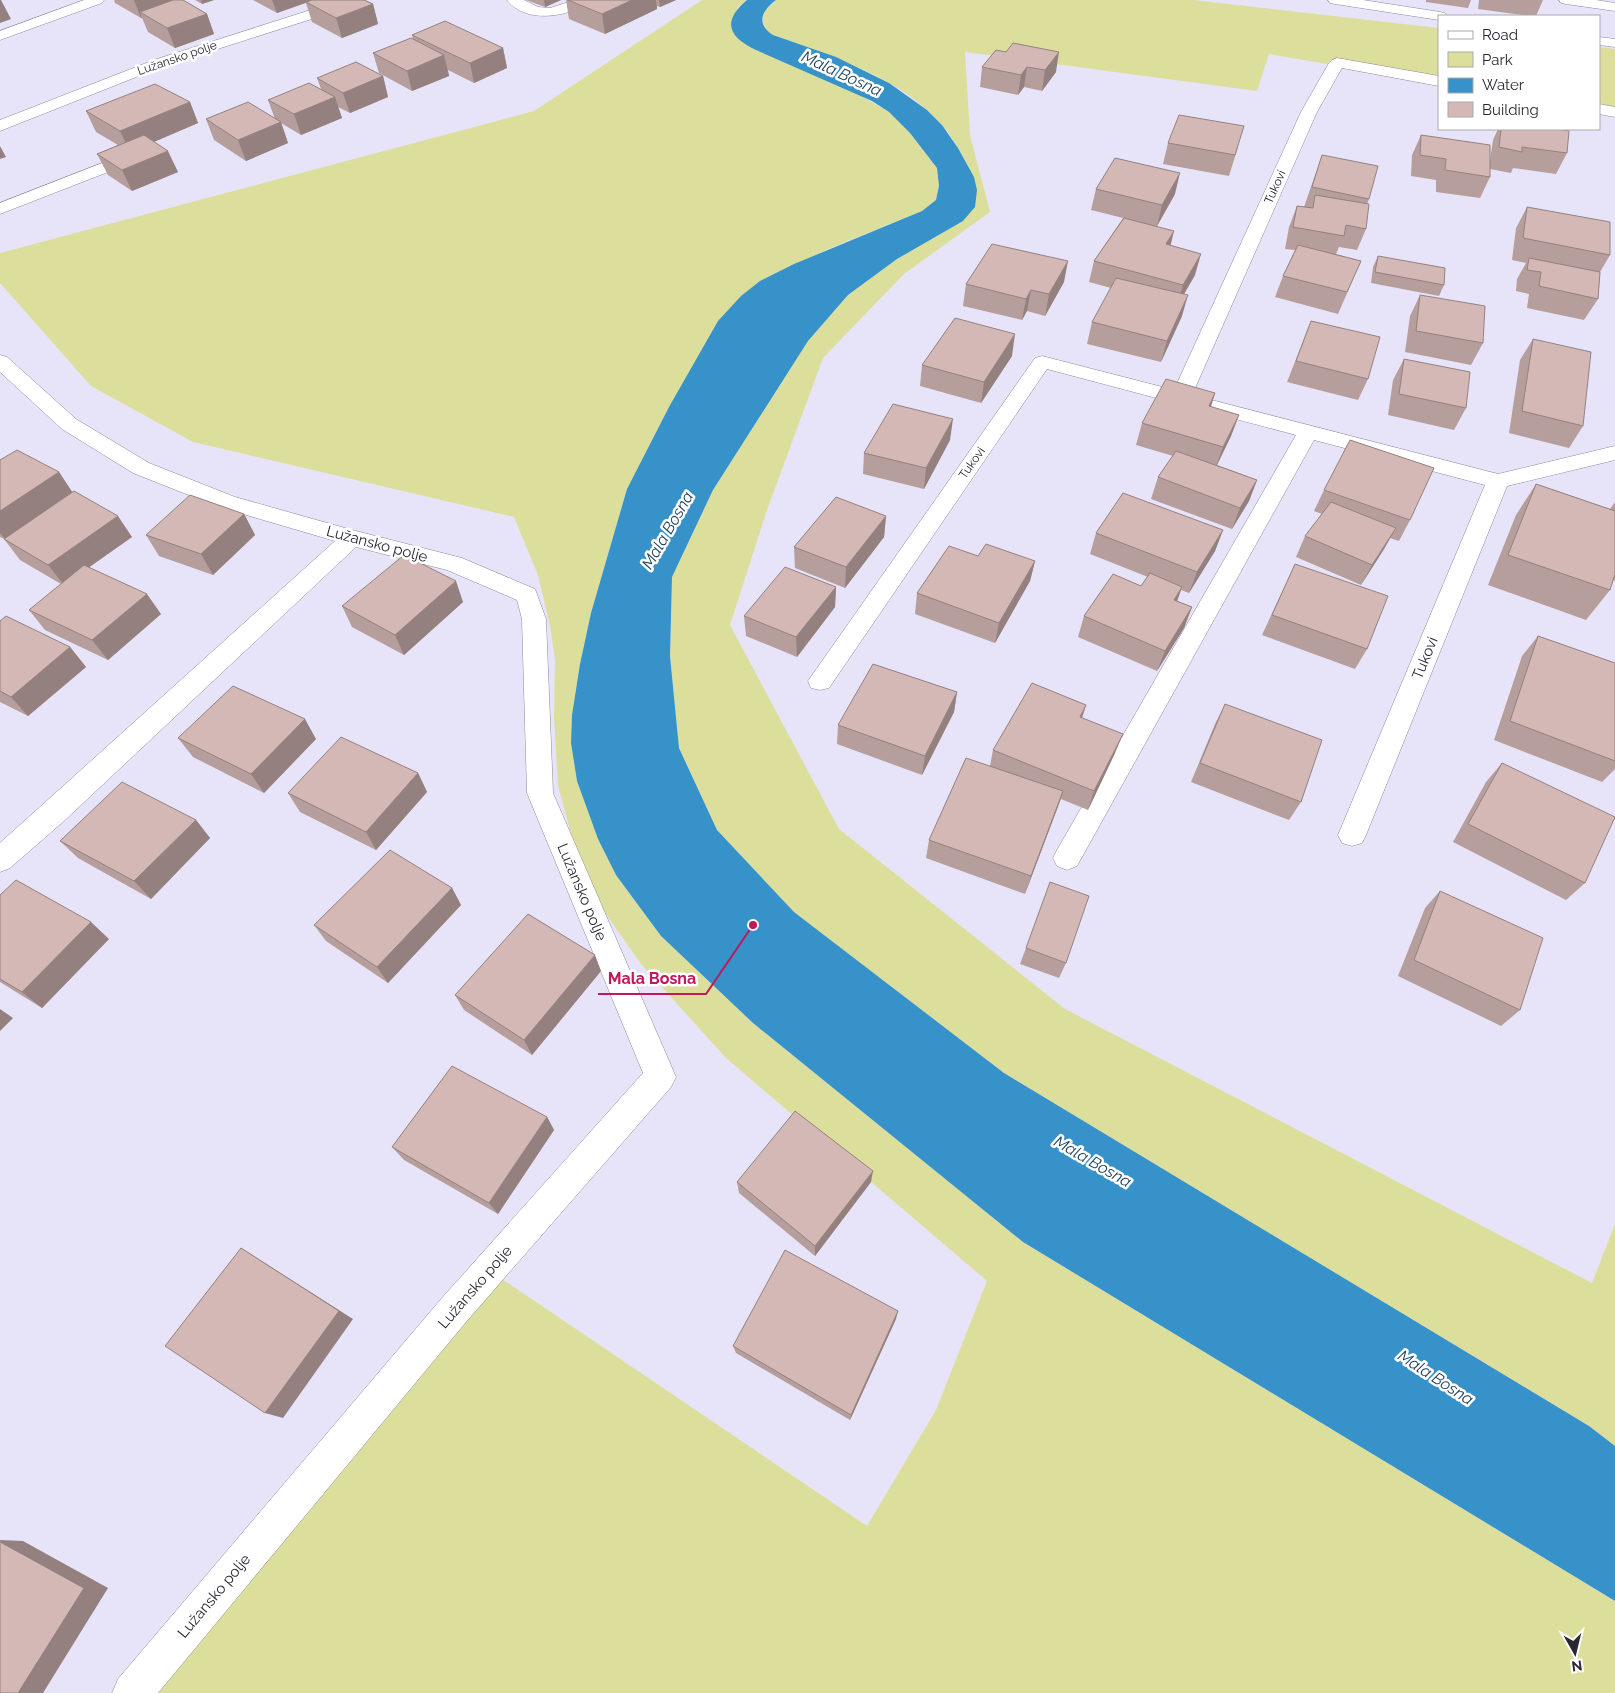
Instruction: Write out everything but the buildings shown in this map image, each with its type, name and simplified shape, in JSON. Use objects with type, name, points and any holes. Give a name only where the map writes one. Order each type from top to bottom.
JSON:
[{"type":"street","points":[[0,36],[97,0]]},
{"type":"street","name":"Lužansko polje","points":[[0,126],[159,63],[357,0]]},
{"type":"street","points":[[514,0],[528,10],[544,12],[563,11],[587,0]]},
{"type":"street","points":[[1335,0],[1438,16]]},
{"type":"street","points":[[1566,0],[1615,7]]},
{"type":"street","points":[[1600,41],[1615,43]]},
{"type":"street","name":"Tukovi","points":[[1180,399],[1309,112],[1337,63],[1438,80]]},
{"type":"street","points":[[1600,109],[1615,112]]},
{"type":"street","points":[[0,209],[157,147]]},
{"type":"street","name":"Lužansko polje","points":[[0,361],[69,424],[141,468],[227,502],[352,538],[454,564],[527,595],[534,619],[540,793],[660,1077],[454,1310],[132,1693]]},
{"type":"street","name":"Tukovi","points":[[820,681],[1042,362],[1498,481],[1596,456],[1615,453]]},
{"type":"street","points":[[1067,858],[1308,432]]},
{"type":"street","name":"Tukovi","points":[[1352,836],[1498,481]]},
{"type":"street","points":[[0,860],[54,813],[352,538]]},
{"type":"green space","points":[[702,0],[747,0],[737,8],[756,50],[856,93],[889,112],[910,133],[937,168],[939,186],[936,200],[922,211],[828,249],[760,281],[669,407],[627,489],[591,613],[572,715],[571,743],[577,781],[598,839],[616,875],[661,936],[753,1023],[1023,1242],[1615,1601],[1615,1693],[125,1693],[499,1277],[867,1526],[936,1410],[987,1281],[726,1058],[641,964],[601,907],[575,849],[558,785],[554,718],[555,660],[550,626],[538,575],[514,517],[193,442],[91,386],[0,283],[0,253],[534,111]]},
{"type":"green space","points":[[776,0],[1194,0],[1438,28],[1438,83],[1269,54],[1257,91],[965,52],[970,135],[990,212],[904,274],[823,358],[767,510],[730,625],[839,829],[1065,1009],[1592,1283],[1615,1224],[1615,1446],[1589,1426],[1004,1073],[794,912],[717,830],[679,748],[670,656],[672,577],[713,490],[808,341],[848,295],[897,259],[962,221],[974,177],[947,131],[926,108],[907,94],[864,70],[773,35],[768,31],[764,26],[762,18]]},
{"type":"green space","points":[[1600,47],[1615,49],[1615,112],[1600,110]]},
{"type":"water","points":[[747,0],[776,0],[767,9],[762,18],[764,26],[773,35],[836,57],[889,83],[927,110],[942,125],[958,148],[974,177],[977,190],[975,207],[963,221],[897,259],[848,295],[808,341],[713,490],[672,577],[670,656],[679,748],[717,830],[794,912],[1004,1073],[1589,1426],[1615,1446],[1615,1601],[1023,1242],[753,1023],[661,936],[616,875],[598,839],[577,781],[571,743],[572,715],[591,613],[627,489],[669,407],[718,321],[741,296],[760,281],[794,264],[922,211],[936,200],[939,186],[937,168],[910,133],[889,112],[872,101],[756,50],[740,40],[734,34],[731,22],[739,8]]},
{"type":"place","name":"Mala Bosna","points":[[753,925]]}]
